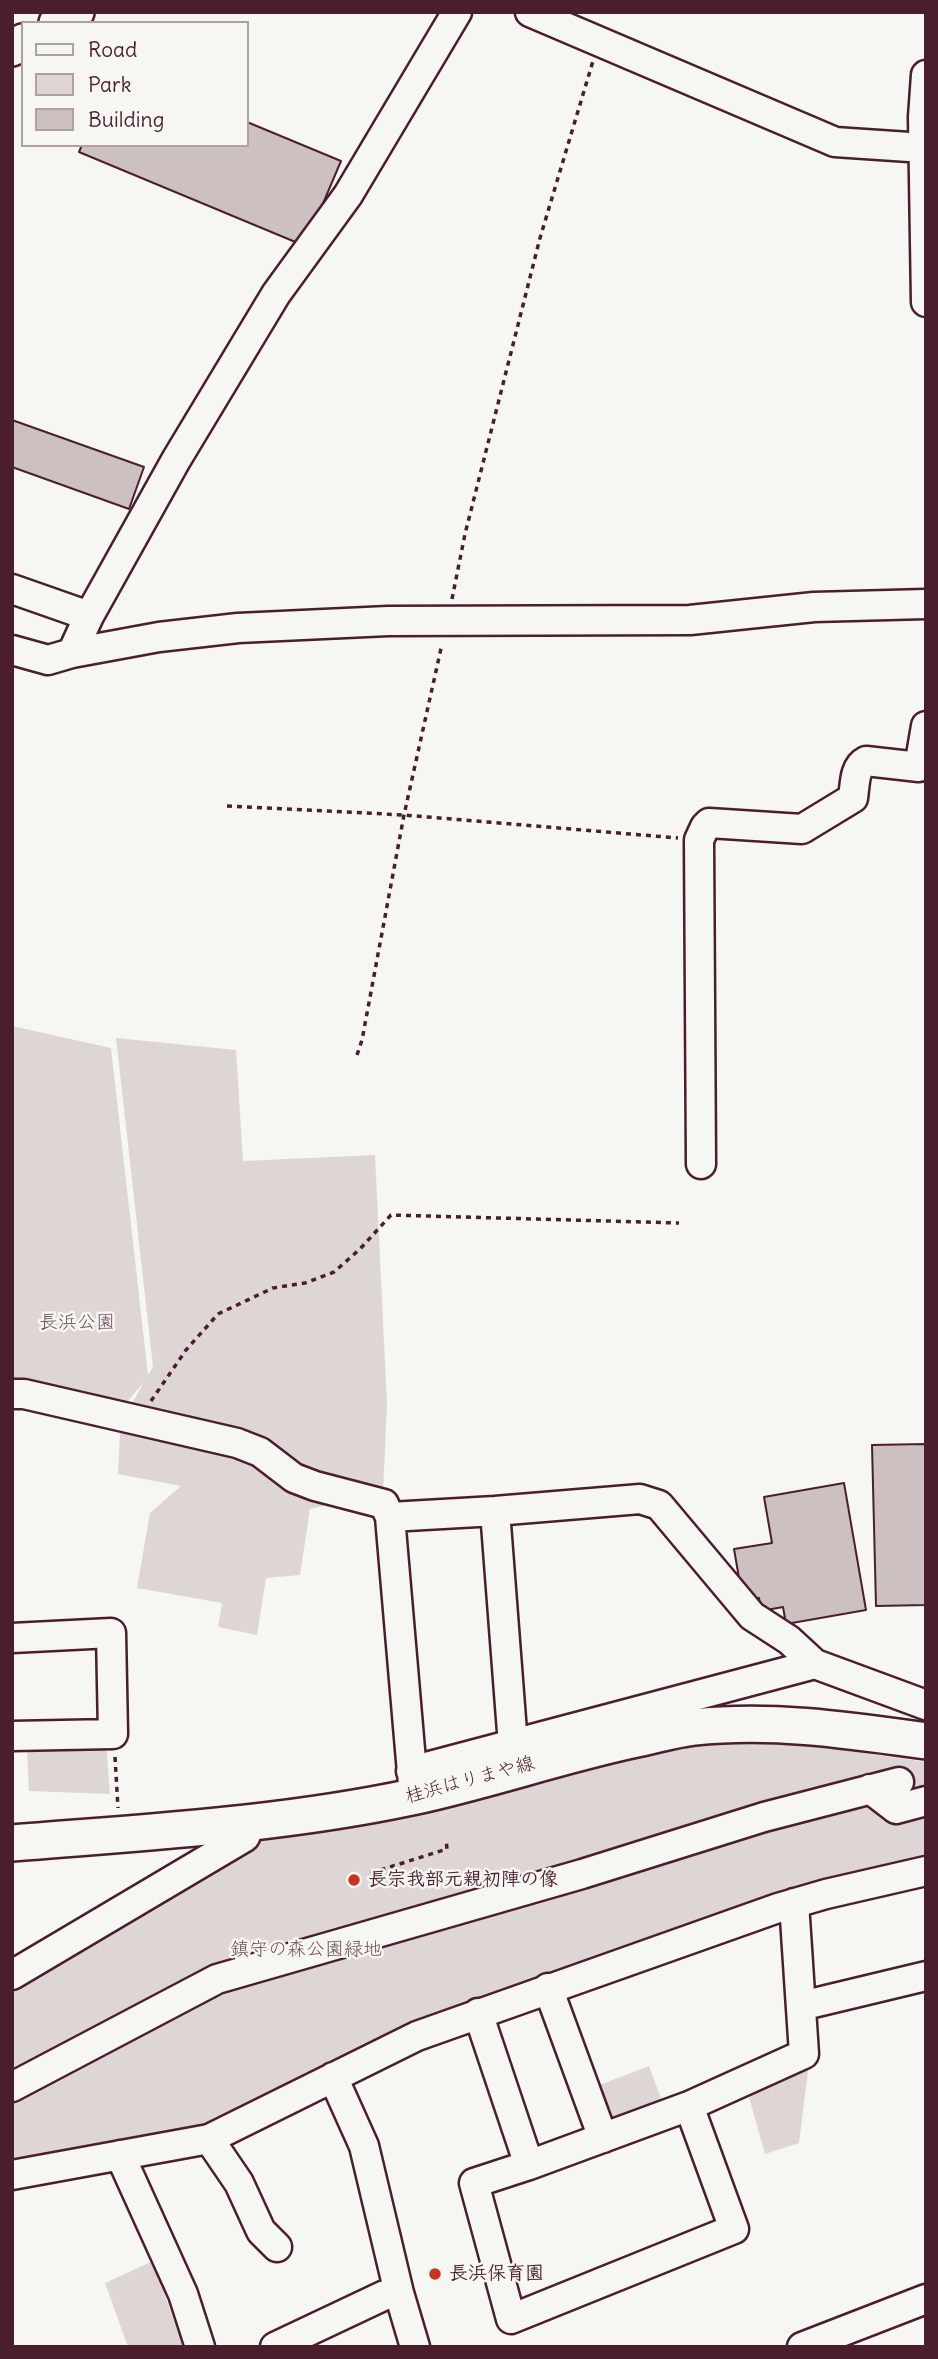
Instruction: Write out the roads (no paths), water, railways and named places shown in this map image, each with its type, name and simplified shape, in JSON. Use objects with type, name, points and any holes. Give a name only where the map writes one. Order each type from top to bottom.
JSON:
[{"type":"main road","points":[[60,21],[76,12]]},
{"type":"main road","name":"桂浜はりまや線","points":[[12,1843],[251,1823],[318,1814],[413,1784],[691,1727],[750,1723],[817,1726],[926,1741]]},
{"type":"street","points":[[72,653],[89,616],[176,460],[276,294],[348,195],[457,12]]},
{"type":"street","points":[[530,12],[835,142],[923,148]]},
{"type":"street","points":[[926,75],[923,117],[926,302]]},
{"type":"street","points":[[12,589],[89,616]]},
{"type":"street","points":[[12,650],[48,660],[159,637],[237,628],[388,621],[690,620],[814,607],[926,604]]},
{"type":"street","points":[[701,1164],[699,840],[705,827],[709,823],[802,828],[853,797],[861,763],[919,767],[926,726]]},
{"type":"street","points":[[12,1394],[24,1394],[237,1443],[260,1452],[294,1478],[383,1504],[390,1517],[413,1784],[513,1745],[814,1664]]},
{"type":"street","points":[[390,1517],[640,1499],[659,1505],[752,1616],[789,1640],[814,1664],[926,1705]]},
{"type":"street","points":[[495,1511],[513,1745]]},
{"type":"street","points":[[12,1638],[111,1633],[113,1734],[12,1737]]},
{"type":"street","points":[[14,2086],[217,1979],[582,1874],[764,1817],[899,1782]]},
{"type":"street","points":[[870,1789],[896,1810],[926,1801]]},
{"type":"street","points":[[12,1975],[244,1838],[251,1823]]},
{"type":"street","points":[[12,2175],[209,2139],[416,2036],[794,1903],[926,1871]]},
{"type":"street","points":[[689,2106],[734,2228],[512,2319],[474,2183],[689,2106],[804,2054],[794,1903]]},
{"type":"street","points":[[801,2006],[926,1976]]},
{"type":"street","points":[[548,1988],[603,2138]]},
{"type":"street","points":[[478,2013],[529,2165]]},
{"type":"street","points":[[333,2077],[364,2146],[415,2347]]},
{"type":"street","points":[[209,2139],[239,2183],[261,2231],[277,2247]]},
{"type":"street","points":[[120,2155],[183,2294],[200,2347]]},
{"type":"street","points":[[275,2347],[386,2295],[399,2292]]},
{"type":"street","points":[[802,2347],[926,2299]]},
{"type":"place","name":"長宗我部元親初陣の像","points":[[354,1880]]},
{"type":"place","name":"長浜保育園","points":[[435,2274]]},
{"type":"park label","name":"長浜公園","points":[[77,1323]]},
{"type":"park label","name":"鎮守の森公園緑地","points":[[306,1950]]}]
